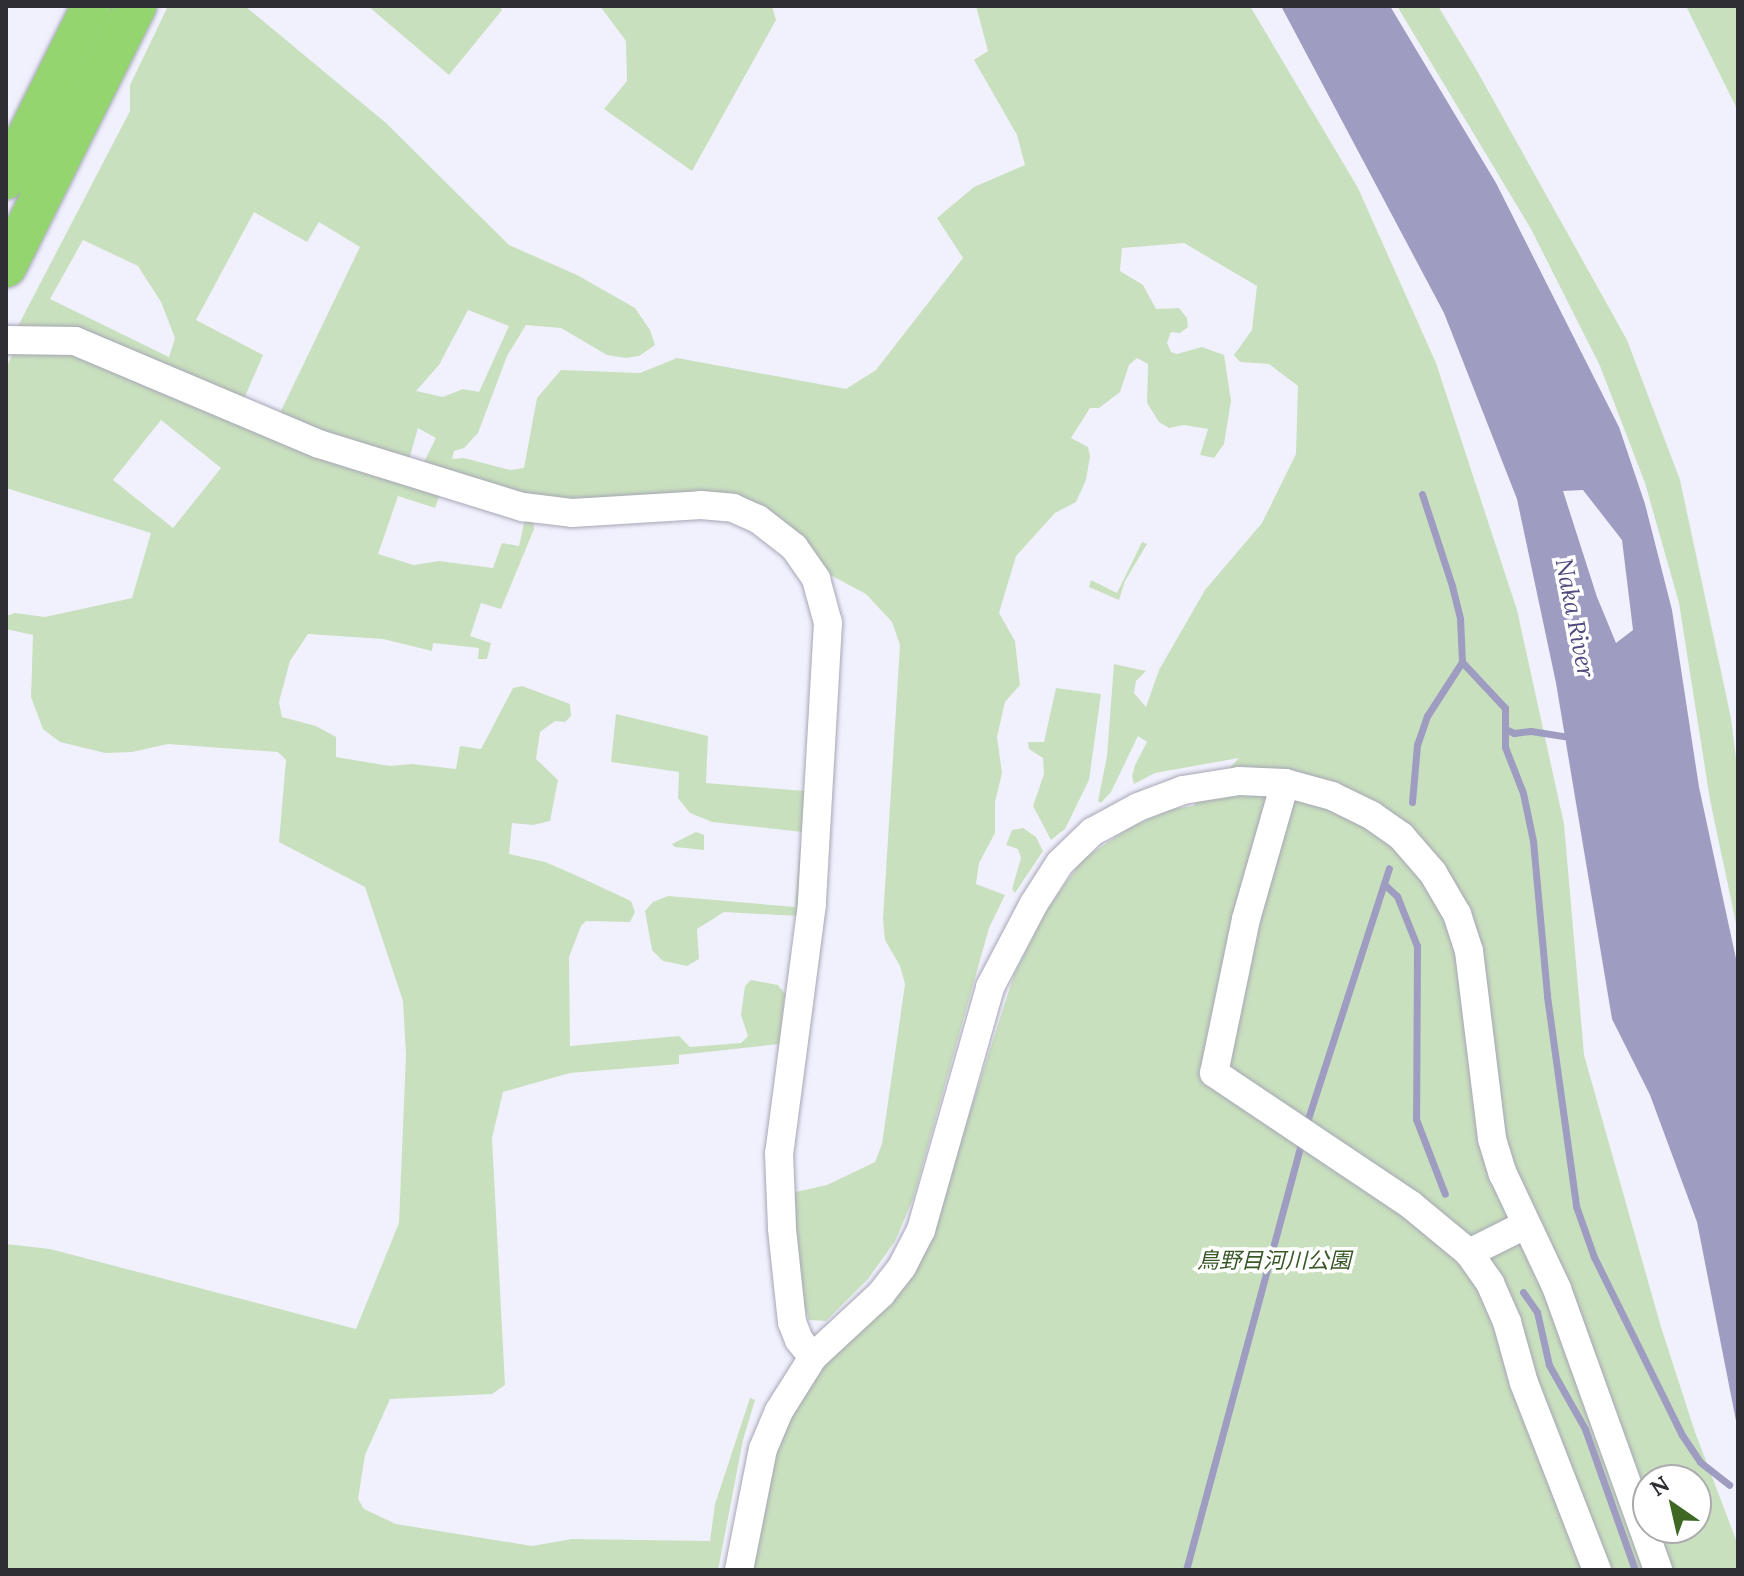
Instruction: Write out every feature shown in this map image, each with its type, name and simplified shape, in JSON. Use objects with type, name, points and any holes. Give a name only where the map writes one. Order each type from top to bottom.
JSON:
[{"type":"highway","points":[[6,179],[92,6]]},
{"type":"highway","points":[[6,267],[136,6]]},
{"type":"street","points":[[6,340],[59,338],[75,341],[319,444],[509,502],[572,513],[701,505],[733,508],[777,531],[794,547],[816,579],[828,623],[812,904],[779,1153],[782,1229],[792,1322],[799,1340],[813,1357]]},
{"type":"street","points":[[739,1570],[763,1449],[779,1411],[813,1357],[881,1294],[902,1267],[921,1230],[990,987],[1006,950],[1060,863],[1092,832],[1138,807],[1183,790],[1239,781],[1285,783],[1332,796],[1371,815],[1401,836],[1433,873],[1457,914],[1469,951],[1492,1139],[1525,1225],[1557,1289],[1658,1570]]},
{"type":"street","points":[[1285,783],[1246,919],[1214,1073],[1411,1205],[1469,1253],[1490,1283],[1507,1322],[1524,1383],[1597,1570]]},
{"type":"street","points":[[1469,1253],[1525,1225]]},
{"type":"green space","name":"鳥野目河川公園","points":[[168,6],[245,6],[386,123],[509,245],[577,275],[635,308],[650,330],[655,345],[639,356],[626,358],[607,355],[561,328],[526,325],[507,356],[478,433],[464,448],[454,451],[452,459],[464,458],[510,470],[524,468],[537,398],[561,370],[640,373],[677,358],[846,389],[876,370],[963,258],[937,218],[974,187],[1025,165],[1017,135],[974,60],[988,51],[976,6],[1250,6],[1358,188],[1436,363],[1517,610],[1564,824],[1584,1055],[1661,1327],[1707,1464],[1632,1464],[1632,1544],[1712,1544],[1712,1477],[1738,1545],[1738,1570],[747,1570],[772,1458],[803,1384],[930,1236],[1014,975],[1048,908],[1083,859],[1131,827],[1171,809],[1193,806],[1239,758],[1155,773],[1134,784],[1132,776],[1135,765],[1147,742],[1138,736],[1111,792],[1101,803],[1098,801],[1107,756],[1114,664],[1146,671],[1136,681],[1134,693],[1146,707],[1159,670],[1205,590],[1262,523],[1296,454],[1298,386],[1269,364],[1240,362],[1234,355],[1252,330],[1257,286],[1184,243],[1122,248],[1120,271],[1143,285],[1156,309],[1179,308],[1187,318],[1188,327],[1180,333],[1171,332],[1167,343],[1171,352],[1177,354],[1202,347],[1224,355],[1231,401],[1224,444],[1214,458],[1200,455],[1208,429],[1184,425],[1169,428],[1159,422],[1147,403],[1148,364],[1137,358],[1129,365],[1120,392],[1099,408],[1090,408],[1071,438],[1088,447],[1090,456],[1086,480],[1076,502],[1055,513],[1016,556],[999,613],[1015,641],[1020,685],[1005,702],[997,737],[1002,773],[995,802],[995,833],[979,863],[976,884],[1005,895],[989,928],[913,1199],[895,1241],[868,1279],[826,1321],[809,1320],[801,1295],[791,1193],[827,1185],[875,1162],[882,1144],[905,984],[900,966],[885,940],[883,919],[900,645],[892,622],[866,594],[823,571],[763,509],[553,503],[445,480],[435,508],[398,496],[378,554],[414,565],[439,561],[493,568],[502,543],[519,546],[526,515],[533,519],[534,529],[501,609],[481,603],[470,636],[491,643],[487,659],[478,659],[479,648],[433,643],[432,651],[383,639],[308,634],[290,661],[279,702],[282,717],[316,726],[336,737],[336,757],[390,766],[412,764],[456,769],[460,746],[481,749],[513,688],[522,686],[570,704],[571,716],[565,722],[555,721],[540,732],[536,759],[558,780],[550,821],[533,825],[512,823],[509,854],[545,862],[573,874],[631,901],[635,912],[630,922],[586,921],[581,926],[569,957],[570,1046],[679,1036],[690,1047],[741,1043],[748,1036],[741,1015],[745,986],[751,980],[778,985],[785,994],[779,1044],[679,1055],[679,1064],[570,1073],[503,1092],[492,1138],[505,1385],[492,1394],[390,1399],[365,1455],[358,1499],[364,1509],[396,1524],[532,1546],[572,1539],[710,1541],[715,1504],[750,1398],[755,1400],[743,1440],[718,1570],[6,1570],[6,1244],[50,1249],[356,1329],[399,1223],[406,1054],[403,1001],[365,887],[279,842],[286,760],[278,752],[168,744],[132,752],[105,753],[60,742],[43,729],[31,697],[33,635],[6,629],[6,616],[15,613],[45,617],[132,598],[151,533],[6,488],[6,368],[15,349],[17,328],[130,111],[130,85]],"holes":[[[254,212],[307,242],[319,222],[360,247],[279,415],[243,401],[263,355],[196,320]],[[83,240],[138,266],[161,302],[175,338],[169,357],[50,299]],[[468,310],[509,326],[479,392],[463,389],[443,397],[416,391],[439,365]],[[161,420],[221,468],[173,528],[113,480]],[[418,428],[436,438],[421,468],[408,463]]]},
{"type":"green space","points":[[368,6],[500,6],[502,10],[449,75]]},
{"type":"green space","points":[[600,6],[772,6],[776,20],[692,171],[604,109],[627,81],[626,41]]},
{"type":"green space","points":[[1397,6],[1438,6],[1476,69],[1627,340],[1680,480],[1731,718],[1738,775],[1738,933],[1710,800],[1679,603],[1645,483],[1600,366],[1531,229]]},
{"type":"green space","points":[[1686,6],[1738,6],[1738,111]]},
{"type":"green space","points":[[1142,542],[1147,544],[1125,581],[1119,600],[1089,587],[1091,580],[1117,593]]},
{"type":"green space","points":[[1056,688],[1101,694],[1089,780],[1065,829],[1051,840],[1033,806],[1044,774],[1043,758],[1029,749],[1028,742],[1044,742]]},
{"type":"green space","points":[[616,714],[708,736],[706,783],[805,791],[803,832],[712,822],[690,813],[678,798],[679,772],[611,762]]},
{"type":"green space","points":[[1023,828],[1036,837],[1043,851],[1015,893],[1012,889],[1021,858],[1018,849],[1006,845],[1012,830]]},
{"type":"green space","points":[[696,832],[704,835],[704,850],[672,844]]},
{"type":"green space","points":[[800,846],[803,846],[799,916],[724,912],[697,929],[699,959],[687,966],[663,961],[652,950],[645,911],[653,902],[668,896],[795,907]]},
{"type":"water","name":"Naka River","points":[[1281,6],[1390,6],[1496,183],[1619,427],[1645,504],[1672,610],[1699,787],[1738,968],[1738,1431],[1697,1222],[1650,1095],[1612,1019],[1556,683],[1517,499],[1444,313]],"holes":[[[1583,490],[1622,540],[1633,630],[1616,643],[1597,597],[1563,491]]]},
{"type":"waterway","points":[[1422,494],[1460,619],[1462,662],[1505,708],[1505,729],[1514,733],[1531,731],[1564,736]]},
{"type":"waterway","points":[[1412,802],[1417,745],[1427,716],[1462,662]]},
{"type":"waterway","points":[[1505,729],[1505,747],[1523,793],[1533,841],[1547,996],[1576,1206],[1594,1257],[1682,1435],[1700,1462],[1729,1485]]},
{"type":"waterway","points":[[1305,1128],[1389,868]]},
{"type":"waterway","points":[[1384,884],[1397,896],[1417,946],[1416,1119],[1445,1194]]},
{"type":"waterway","points":[[1186,1570],[1302,1140]]},
{"type":"waterway","points":[[1523,1292],[1537,1312],[1549,1365],[1585,1429],[1635,1570]]}]
